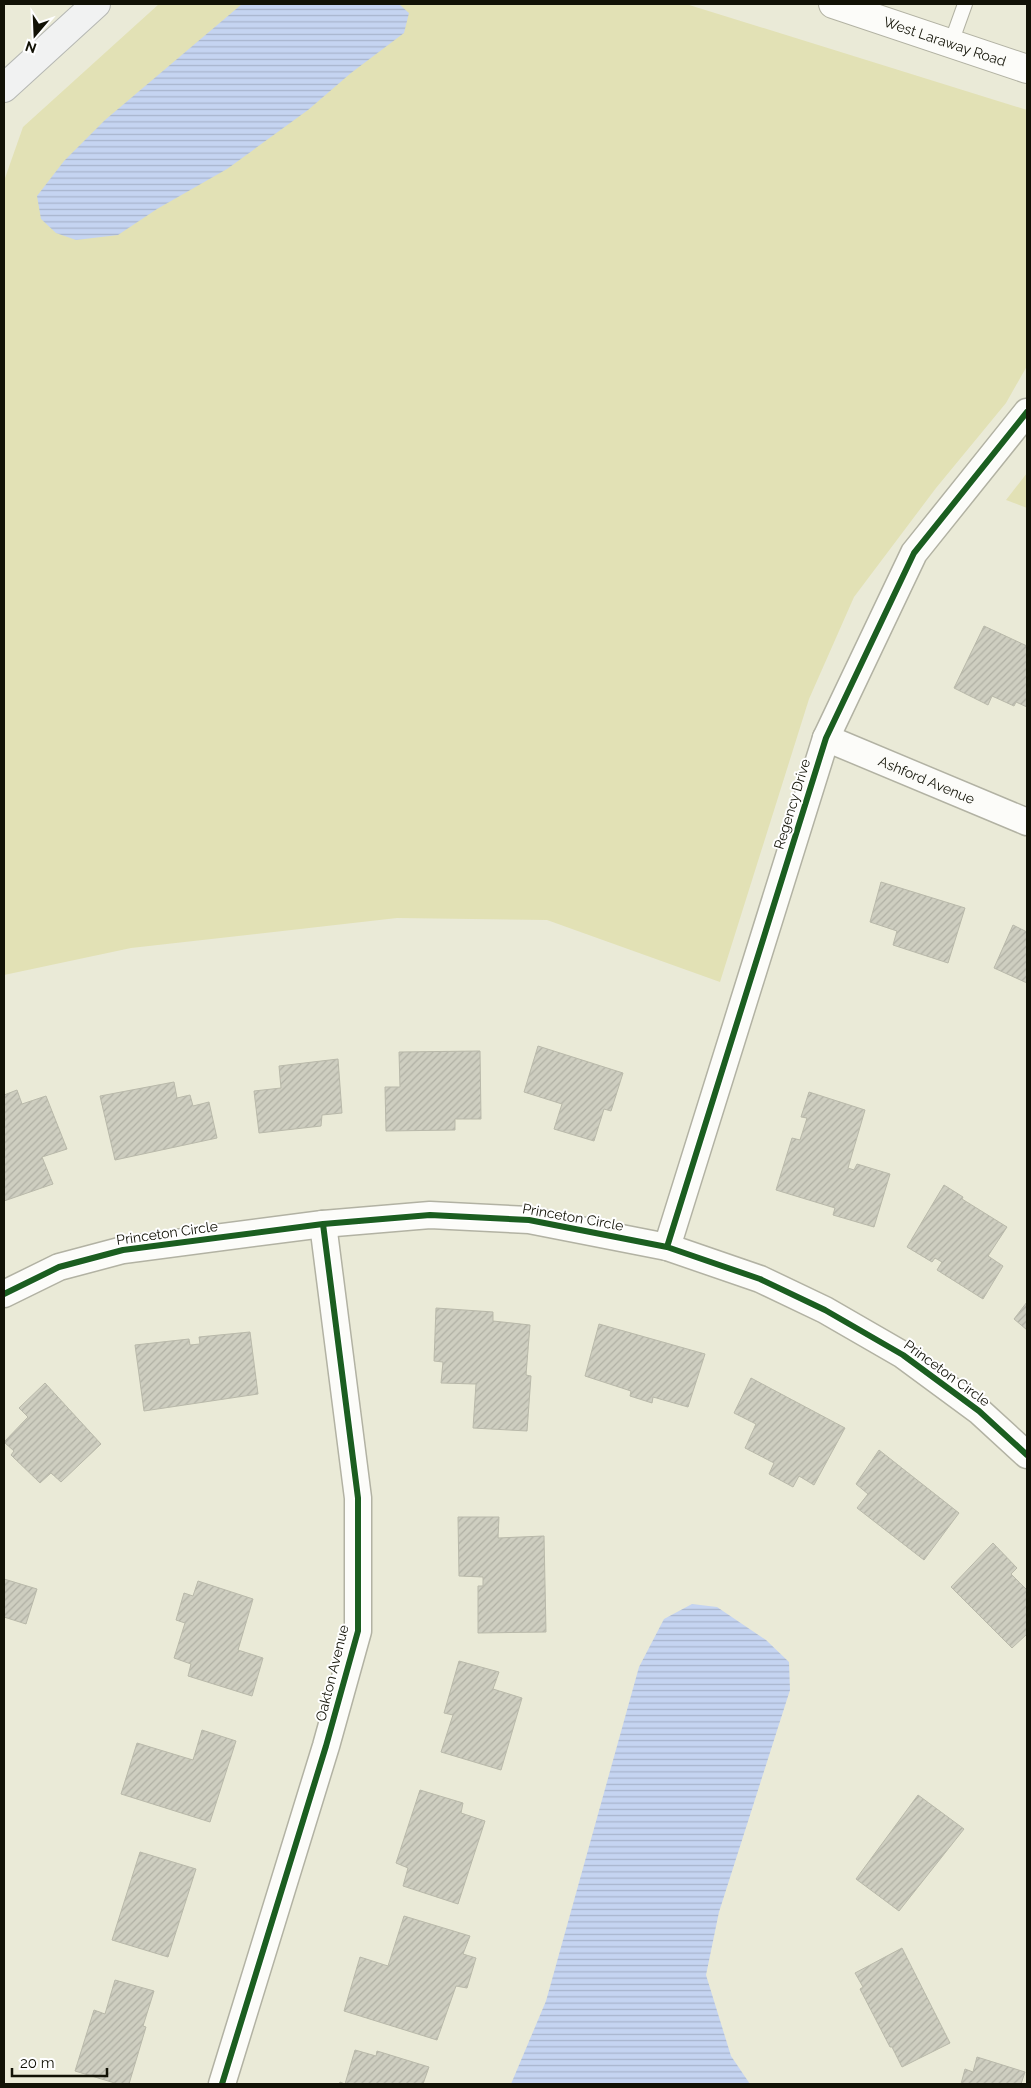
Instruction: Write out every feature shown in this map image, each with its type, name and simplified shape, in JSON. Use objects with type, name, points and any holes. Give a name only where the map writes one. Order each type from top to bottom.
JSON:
[{"type":"main road","points":[[4,88],[96,4]]},
{"type":"main road","name":"West Laraway Road","points":[[833,4],[1027,69]]},
{"type":"street","name":"Regency Drive","points":[[667,1247],[826,738],[914,553],[1027,412]]},
{"type":"street","name":"Ashford Avenue","points":[[826,738],[1027,822]]},
{"type":"street","name":"Princeton Circle","points":[[4,1294],[59,1267],[122,1250],[323,1224],[430,1214],[529,1220],[667,1247],[760,1278],[825,1310],[903,1355],[979,1411],[1027,1455]]},
{"type":"street","name":"Oakton Avenue","points":[[222,2084],[326,1746],[358,1631],[358,1498],[323,1224]]},
{"type":"lane","points":[[951,43],[965,4]]},
{"type":"green space","points":[[159,4],[686,4],[1027,110],[1027,366],[1006,403],[936,488],[854,597],[809,699],[720,982],[547,920],[397,918],[131,948],[4,975],[4,181],[23,127]]},
{"type":"green space","points":[[1027,473],[1027,508],[1006,500]]},
{"type":"water","points":[[242,4],[399,4],[409,13],[404,33],[351,73],[308,110],[227,169],[157,209],[118,235],[76,240],[56,233],[41,219],[37,196],[64,161],[105,120]]},
{"type":"water","points":[[692,1604],[717,1607],[766,1640],[789,1662],[790,1690],[719,1912],[706,1975],[731,2056],[750,2084],[511,2084],[546,2001],[639,1667],[664,1619]]},
{"type":"building","points":[[984,626],[1027,646],[1027,707],[1016,702],[1014,706],[992,696],[988,705],[954,688]]},
{"type":"building","points":[[881,882],[965,908],[948,963],[893,945],[897,931],[870,922]]},
{"type":"building","points":[[1013,925],[1027,932],[1027,983],[994,968]]},
{"type":"building","points":[[538,1046],[623,1073],[611,1111],[604,1109],[594,1141],[554,1129],[562,1104],[524,1092]]},
{"type":"building","points":[[480,1051],[481,1119],[455,1119],[455,1130],[386,1131],[385,1087],[400,1087],[399,1052]]},
{"type":"building","points":[[338,1059],[342,1113],[322,1115],[321,1126],[259,1133],[254,1091],[281,1088],[279,1066]]},
{"type":"building","points":[[174,1082],[177,1098],[190,1095],[193,1106],[209,1102],[217,1138],[115,1160],[100,1096]]},
{"type":"building","points":[[17,1090],[22,1104],[46,1096],[67,1149],[42,1157],[53,1184],[4,1201],[4,1095]]},
{"type":"building","points":[[809,1092],[865,1110],[848,1168],[854,1170],[857,1164],[890,1174],[874,1227],[833,1215],[835,1208],[776,1190],[792,1138],[800,1140],[807,1118],[801,1117]]},
{"type":"building","points":[[944,1185],[963,1197],[962,1199],[1007,1227],[988,1256],[1003,1266],[983,1299],[937,1270],[942,1262],[935,1258],[932,1262],[907,1247]]},
{"type":"building","points":[[1027,1302],[1027,1330],[1014,1319]]},
{"type":"building","points":[[436,1308],[493,1312],[493,1321],[530,1325],[526,1375],[531,1376],[527,1431],[473,1428],[476,1384],[441,1383],[443,1362],[434,1361]]},
{"type":"building","points":[[599,1324],[705,1354],[688,1407],[653,1397],[652,1403],[630,1396],[631,1391],[585,1376]]},
{"type":"building","points":[[250,1332],[258,1394],[144,1411],[135,1345],[189,1339],[190,1345],[200,1344],[199,1337]]},
{"type":"building","points":[[751,1378],[845,1428],[814,1485],[799,1476],[793,1487],[769,1474],[774,1463],[745,1448],[756,1424],[734,1413]]},
{"type":"building","points":[[45,1383],[101,1444],[61,1482],[51,1473],[40,1483],[11,1455],[14,1451],[4,1442],[28,1417],[19,1408]]},
{"type":"building","points":[[879,1450],[959,1513],[924,1560],[857,1508],[868,1494],[856,1484]]},
{"type":"building","points":[[458,1517],[499,1517],[498,1538],[544,1536],[546,1632],[478,1633],[478,1586],[483,1586],[483,1577],[459,1576]]},
{"type":"building","points":[[993,1543],[1017,1568],[1011,1574],[1027,1590],[1027,1634],[1012,1648],[951,1587]]},
{"type":"building","points":[[4,1579],[37,1589],[26,1624],[4,1617]]},
{"type":"building","points":[[198,1581],[253,1599],[238,1650],[263,1658],[252,1696],[188,1676],[191,1664],[174,1658],[185,1623],[176,1620],[184,1593],[193,1596]]},
{"type":"building","points":[[459,1661],[499,1672],[493,1689],[522,1698],[501,1770],[441,1752],[453,1715],[444,1713]]},
{"type":"building","points":[[202,1730],[236,1741],[210,1822],[121,1794],[137,1743],[193,1760]]},
{"type":"building","points":[[420,1790],[463,1803],[461,1813],[485,1821],[458,1904],[403,1886],[408,1868],[396,1863]]},
{"type":"building","points":[[918,1795],[964,1829],[899,1911],[856,1879]]},
{"type":"building","points":[[140,1852],[196,1869],[168,1957],[112,1940]]},
{"type":"building","points":[[404,1916],[470,1936],[463,1954],[476,1958],[467,1988],[456,1986],[437,2040],[344,2011],[360,1957],[388,1966]]},
{"type":"building","points":[[902,1948],[950,2043],[902,2067],[860,1989],[863,1987],[855,1973]]},
{"type":"building","points":[[115,1980],[154,1991],[143,2026],[146,2027],[129,2084],[118,2084],[75,2071],[94,2010],[105,2014]]},
{"type":"building","points":[[355,2050],[376,2056],[377,2051],[429,2067],[423,2084],[345,2084]]},
{"type":"building","points":[[977,2057],[1025,2072],[1021,2084],[961,2084],[965,2069],[973,2072]]},
{"type":"cycle path","points":[[667,1247],[826,738],[914,553],[1027,412]]},
{"type":"cycle path","points":[[4,1294],[59,1267],[123,1250],[323,1224],[430,1215],[529,1220],[667,1247],[760,1279],[825,1310],[903,1355],[979,1411],[1027,1455]]},
{"type":"cycle path","points":[[222,2084],[326,1746],[358,1631],[358,1498],[323,1224]]}]
